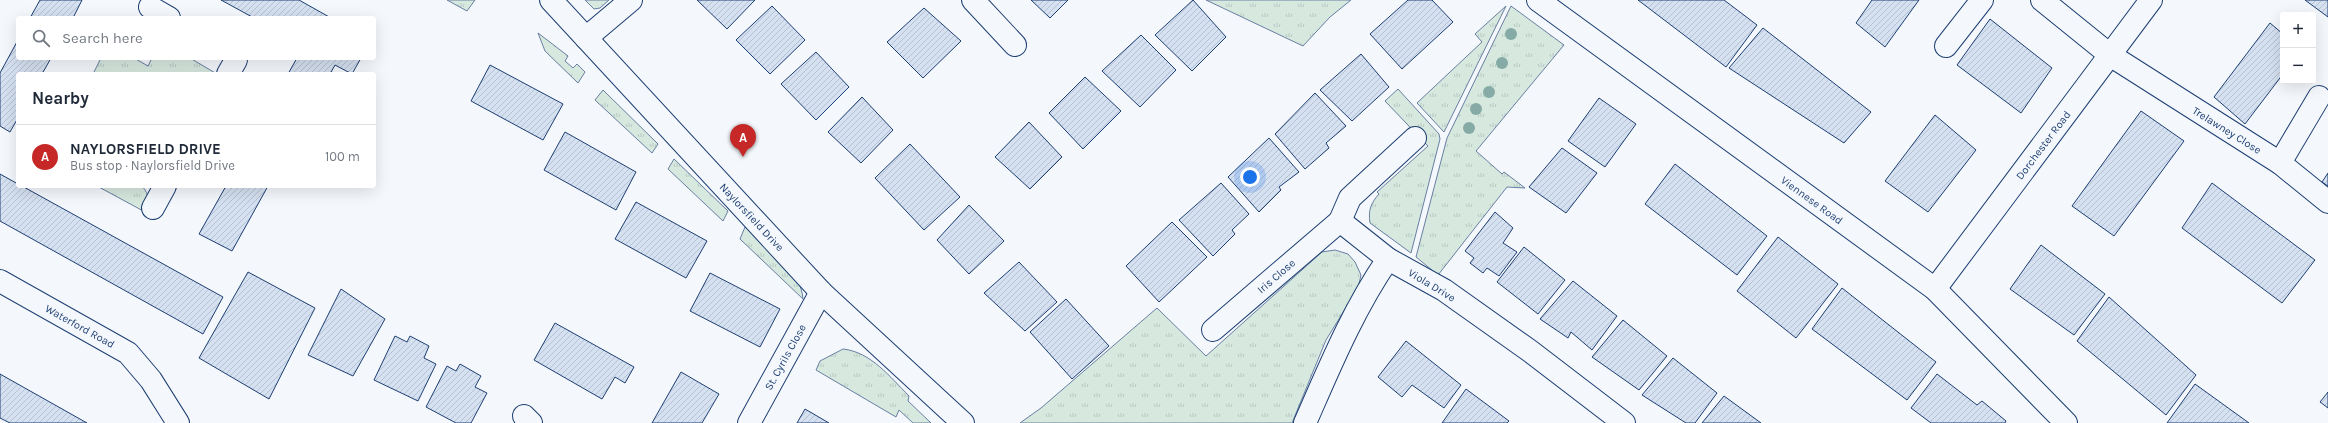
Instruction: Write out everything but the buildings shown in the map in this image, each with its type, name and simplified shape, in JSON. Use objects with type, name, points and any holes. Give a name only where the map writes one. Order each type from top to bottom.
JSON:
[{"type":"street","name":"Naylorsfield Drive","points":[[551,0],[821,292],[963,423]]},
{"type":"street","points":[[586,38],[631,0]]},
{"type":"street","points":[[973,0],[1016,45]]},
{"type":"street","name":"Viennese Road","points":[[1538,0],[1935,289],[2066,423]]},
{"type":"street","points":[[1946,46],[1982,0]]},
{"type":"street","name":"Trelawney Close","points":[[2042,0],[2110,55],[2280,163],[2328,202]]},
{"type":"street","name":"Dorchester Road","points":[[1935,289],[2151,0]]},
{"type":"street","points":[[149,8],[165,16]]},
{"type":"street","points":[[229,72],[236,60]]},
{"type":"street","points":[[2280,163],[2319,97]]},
{"type":"street","name":"Iris Close","points":[[1213,330],[1340,221],[1350,198],[1415,138]]},
{"type":"street","points":[[153,208],[164,188]]},
{"type":"street","points":[[1305,423],[1349,324],[1368,289],[1388,259],[1340,221]]},
{"type":"street","name":"Viola Drive","points":[[1388,259],[1444,290],[1530,351],[1624,423]]},
{"type":"street","name":"Waterford Road","points":[[0,281],[128,353],[151,380],[178,423]]},
{"type":"street","name":"St. Cyrils Close","points":[[749,423],[821,292]]},
{"type":"green space","points":[[447,0],[475,0],[467,11]]},
{"type":"green space","points":[[585,0],[609,0],[600,8],[594,9]]},
{"type":"green space","points":[[1206,0],[1351,0],[1330,17],[1303,46]]},
{"type":"green space","points":[[1506,6],[1444,132],[1417,103],[1482,42],[1475,34]]},
{"type":"green space","points":[[1511,6],[1564,45],[1476,151],[1502,174],[1504,172],[1525,188],[1507,187],[1438,275],[1416,257],[1447,138]]},
{"type":"green space","points":[[538,33],[568,56],[565,61],[573,68],[577,64],[585,72],[578,83],[545,51]]},
{"type":"green space","points":[[100,60],[138,60],[148,66],[151,60],[193,60],[214,72],[94,72]]},
{"type":"green space","points":[[1398,89],[1439,134],[1440,139],[1411,253],[1370,223],[1369,218],[1371,207],[1379,194],[1377,192],[1428,146],[1385,101]]},
{"type":"green space","points":[[603,90],[658,144],[652,153],[595,100]]},
{"type":"green space","points":[[674,159],[728,211],[723,221],[668,169]]},
{"type":"green space","points":[[101,188],[143,188],[148,199],[147,213]]},
{"type":"green space","points":[[745,227],[772,250],[789,268],[801,288],[803,299],[740,239]]},
{"type":"green space","points":[[1335,250],[1348,254],[1355,262],[1361,275],[1358,288],[1326,340],[1292,423],[1020,423],[1041,408],[1157,308],[1206,356],[1322,252]]},
{"type":"green space","points":[[843,349],[862,355],[879,366],[909,396],[908,401],[931,423],[913,423],[899,410],[896,417],[816,370],[820,361]]},
{"type":"place","name":"NAYLORSFIELD DRIVE","points":[[743,157]]}]
